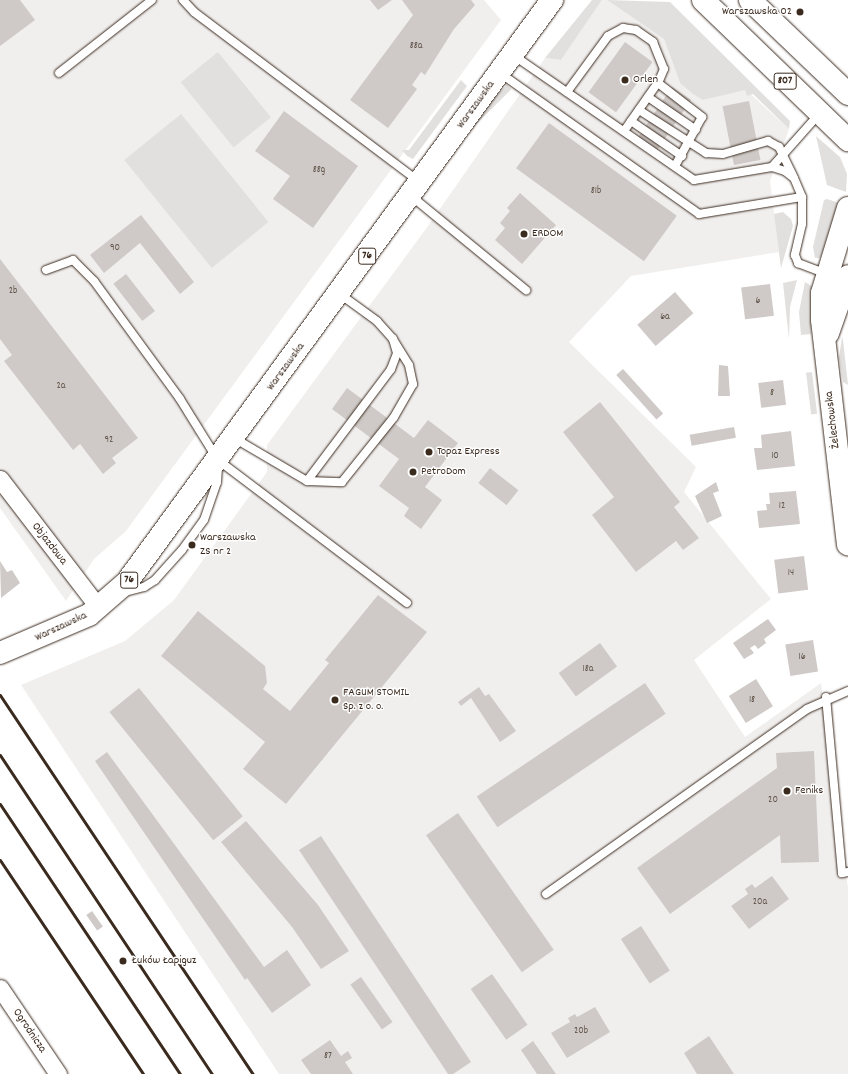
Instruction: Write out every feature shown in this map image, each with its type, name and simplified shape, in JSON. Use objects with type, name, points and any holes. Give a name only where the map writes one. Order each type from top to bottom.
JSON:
[{"type":"main road","name":"Warszawska","points":[[0,653],[68,626],[99,608],[145,559],[340,294],[552,0]]},
{"type":"main road","name":"Warszawska","points":[[530,31],[565,0]]},
{"type":"main road","name":"807","points":[[703,0],[848,140]]},
{"type":"main road","points":[[750,0],[848,94]]},
{"type":"main road","name":"Żelechowska","points":[[848,208],[825,274],[822,293],[848,545]]},
{"type":"main road","name":"Żelechowska","points":[[826,342],[847,278]]},
{"type":"street","name":"Objazdowa","points":[[0,479],[99,608]]},
{"type":"street","name":"Ogrodnicza","points":[[0,988],[58,1074]]},
{"type":"lane","points":[[59,73],[152,0]]},
{"type":"lane","points":[[183,0],[223,35],[416,189],[526,290]]},
{"type":"lane","points":[[567,92],[608,36],[623,28],[636,30],[656,46],[664,69],[658,83],[624,131]]},
{"type":"lane","points":[[513,55],[694,180],[772,168],[794,178]]},
{"type":"lane","points":[[500,72],[699,214],[802,197]]},
{"type":"lane","points":[[658,83],[702,117],[682,156],[675,166]]},
{"type":"lane","points":[[648,97],[696,130]]},
{"type":"lane","points":[[639,110],[688,144],[706,153],[723,154],[768,141],[779,147],[802,197],[802,224],[796,256],[798,263],[825,274],[847,278]]},
{"type":"lane","points":[[772,168],[819,113]]},
{"type":"lane","points":[[631,121],[682,156]]},
{"type":"lane","points":[[46,270],[73,260],[94,281],[180,399],[218,460],[407,603]]},
{"type":"lane","points":[[234,438],[307,482],[342,482],[406,400],[413,384],[409,365],[393,339],[367,312],[340,294]]},
{"type":"lane","points":[[307,482],[391,369],[397,353],[393,339]]},
{"type":"lane","points":[[546,894],[743,753],[826,698],[848,691]]},
{"type":"lane","points":[[826,698],[842,873],[848,872]]},
{"type":"shaded area","points":[[0,0],[484,0],[501,20],[126,531],[94,559],[66,601],[0,508]]},
{"type":"shaded area","points":[[592,0],[602,0],[561,60],[545,58]]},
{"type":"shaded area","points":[[602,0],[607,0],[664,39],[680,83],[703,100],[745,89],[789,129],[770,181],[779,252],[631,276],[569,342],[696,467],[684,492],[771,599],[694,660],[745,737],[821,683],[848,888],[848,1074],[279,1074],[21,685],[125,641],[174,600],[267,472],[267,445],[428,226],[545,58],[561,60]]},
{"type":"shaded area","points":[[607,0],[670,2],[790,121],[789,129],[753,94],[747,96],[745,90],[703,100],[693,94],[680,83],[664,39]]},
{"type":"shaded area","points":[[218,52],[271,117],[234,147],[181,82]]},
{"type":"shaded area","points":[[461,80],[467,86],[413,159],[407,156],[402,150],[409,150]]},
{"type":"shaded area","points":[[507,85],[511,89],[417,183],[413,179]]},
{"type":"shaded area","points":[[181,114],[268,222],[212,268],[124,160]]},
{"type":"shaded area","points":[[816,136],[840,157],[847,174],[846,192],[827,185]]},
{"type":"shaded area","points":[[827,199],[842,204],[820,258],[815,258],[813,247],[824,200]]},
{"type":"shaded area","points":[[783,212],[791,219],[793,226],[781,268],[774,214]]},
{"type":"shaded area","points":[[797,280],[790,307],[789,339],[783,283]]},
{"type":"shaded area","points":[[805,282],[815,288],[811,334],[801,335],[799,312]]},
{"type":"shaded area","points":[[842,337],[848,385],[843,382],[839,358]]},
{"type":"shaded area","points":[[812,372],[817,414],[811,414],[806,373]]},
{"type":"building","points":[[0,0],[20,0],[35,20],[0,46]]},
{"type":"building","points":[[370,0],[392,0],[378,10]]},
{"type":"building","points":[[402,0],[471,0],[475,5],[454,29],[425,75],[421,72],[412,85],[417,89],[388,128],[350,100],[413,15]]},
{"type":"building","points":[[625,42],[653,62],[616,112],[589,92]]},
{"type":"building","points":[[672,87],[691,100],[654,155],[635,143]]},
{"type":"building","points":[[749,101],[760,160],[734,165],[722,106]]},
{"type":"building","points":[[284,111],[358,166],[313,228],[273,199],[290,176],[255,151]]},
{"type":"building","points":[[549,123],[677,216],[644,261],[516,168]]},
{"type":"building","name":"ERDOM","points":[[520,193],[556,225],[522,264],[495,240],[505,228],[500,223],[510,211],[507,208]]},
{"type":"building","points":[[141,215],[194,282],[180,294],[140,243],[104,273],[90,255]]},
{"type":"building","points":[[0,259],[138,438],[112,458],[116,463],[103,474],[80,444],[73,450],[4,361],[12,355],[0,339]]},
{"type":"building","points":[[126,274],[155,311],[142,321],[113,284]]},
{"type":"building","points":[[770,284],[774,316],[745,319],[741,288]]},
{"type":"building","points":[[675,292],[693,313],[656,346],[637,325]]},
{"type":"building","points":[[719,365],[728,366],[730,396],[718,396]]},
{"type":"building","points":[[623,369],[663,414],[656,420],[616,375]]},
{"type":"building","points":[[783,380],[786,405],[761,408],[758,383]]},
{"type":"building","name":"PetroDom","points":[[347,388],[414,438],[428,420],[458,443],[425,487],[442,500],[421,529],[404,516],[409,508],[379,486],[399,459],[332,409]]},
{"type":"building","points":[[600,402],[680,502],[674,507],[699,538],[683,550],[676,541],[636,572],[592,515],[614,497],[563,432]]},
{"type":"building","points":[[734,427],[736,438],[692,446],[690,435]]},
{"type":"building","points":[[791,431],[795,466],[757,470],[754,448],[762,448],[761,435]]},
{"type":"building","points":[[490,468],[518,490],[507,505],[478,483]]},
{"type":"building","points":[[716,482],[719,491],[713,493],[722,516],[707,523],[695,496]]},
{"type":"building","points":[[796,491],[800,524],[759,528],[757,511],[767,510],[766,504],[770,504],[769,493]]},
{"type":"building","points":[[804,556],[808,590],[778,593],[774,560]]},
{"type":"building","points":[[0,561],[7,572],[12,570],[20,583],[1,598]]},
{"type":"building","name":"FAGUM STOMIL Sp. z o. o.","points":[[378,595],[427,632],[286,804],[243,769],[265,742],[161,656],[198,611],[265,666],[267,683],[263,689],[290,711],[329,663],[325,660]]},
{"type":"building","points":[[768,619],[776,630],[764,639],[766,643],[758,649],[755,645],[750,648],[754,653],[744,659],[733,643]]},
{"type":"building","points":[[813,640],[818,672],[790,676],[785,644]]},
{"type":"building","points":[[600,643],[617,666],[576,696],[559,673]]},
{"type":"building","points":[[756,679],[773,706],[746,723],[729,696]]},
{"type":"building","points":[[645,683],[666,714],[497,827],[477,797]]},
{"type":"building","points":[[479,687],[485,696],[489,694],[516,731],[500,742],[471,698],[461,706],[458,702]]},
{"type":"building","points":[[139,688],[243,816],[213,840],[109,712]]},
{"type":"building","points":[[814,751],[819,862],[781,863],[780,835],[670,914],[637,868],[777,768],[776,753]]},
{"type":"building","points":[[107,752],[264,967],[287,950],[311,985],[272,1013],[247,978],[245,980],[95,761]]},
{"type":"building","points":[[458,813],[554,950],[522,972],[426,835]]},
{"type":"building","points":[[246,821],[318,905],[349,951],[321,969],[292,927],[221,842]]},
{"type":"building","points":[[321,836],[471,1062],[453,1074],[448,1074],[299,850]]},
{"type":"building","points":[[772,876],[789,899],[749,929],[731,906],[748,894],[745,889],[752,884],[755,888]]},
{"type":"building","points":[[92,911],[103,927],[97,931],[86,915]]},
{"type":"building","points":[[641,926],[670,970],[650,984],[621,939]]},
{"type":"building","points":[[492,974],[528,1025],[506,1040],[471,989]]},
{"type":"building","points":[[361,977],[393,1022],[382,1030],[350,984]]},
{"type":"building","points":[[595,1007],[610,1032],[567,1058],[551,1033],[570,1022],[568,1018],[575,1014],[577,1017]]},
{"type":"building","points":[[709,1036],[734,1074],[697,1074],[684,1053]]},
{"type":"building","points":[[330,1040],[341,1056],[348,1051],[352,1058],[345,1062],[353,1074],[311,1074],[301,1060]]},
{"type":"building","points":[[533,1041],[556,1074],[537,1074],[521,1050]]},
{"type":"railway","points":[[0,695],[253,1074]]},
{"type":"railway","points":[[0,755],[212,1074]]},
{"type":"railway","points":[[0,804],[180,1074]]},
{"type":"railway","points":[[0,860],[143,1074]]},
{"type":"place","name":"Warszawska 02","points":[[800,12]]},
{"type":"place","name":"Orlen","points":[[625,80]]},
{"type":"place","name":"ERDOM","points":[[524,234]]},
{"type":"place","name":"Topaz Express","points":[[429,452]]},
{"type":"place","name":"PetroDom","points":[[413,472]]},
{"type":"place","name":"Warszawska ZS nr 2","points":[[192,545]]},
{"type":"place","name":"FAGUM STOMIL Sp. z o. o.","points":[[335,700]]},
{"type":"place","name":"Feniks","points":[[787,791]]},
{"type":"place","name":"Łuków Łapiguz","points":[[123,961]]}]
